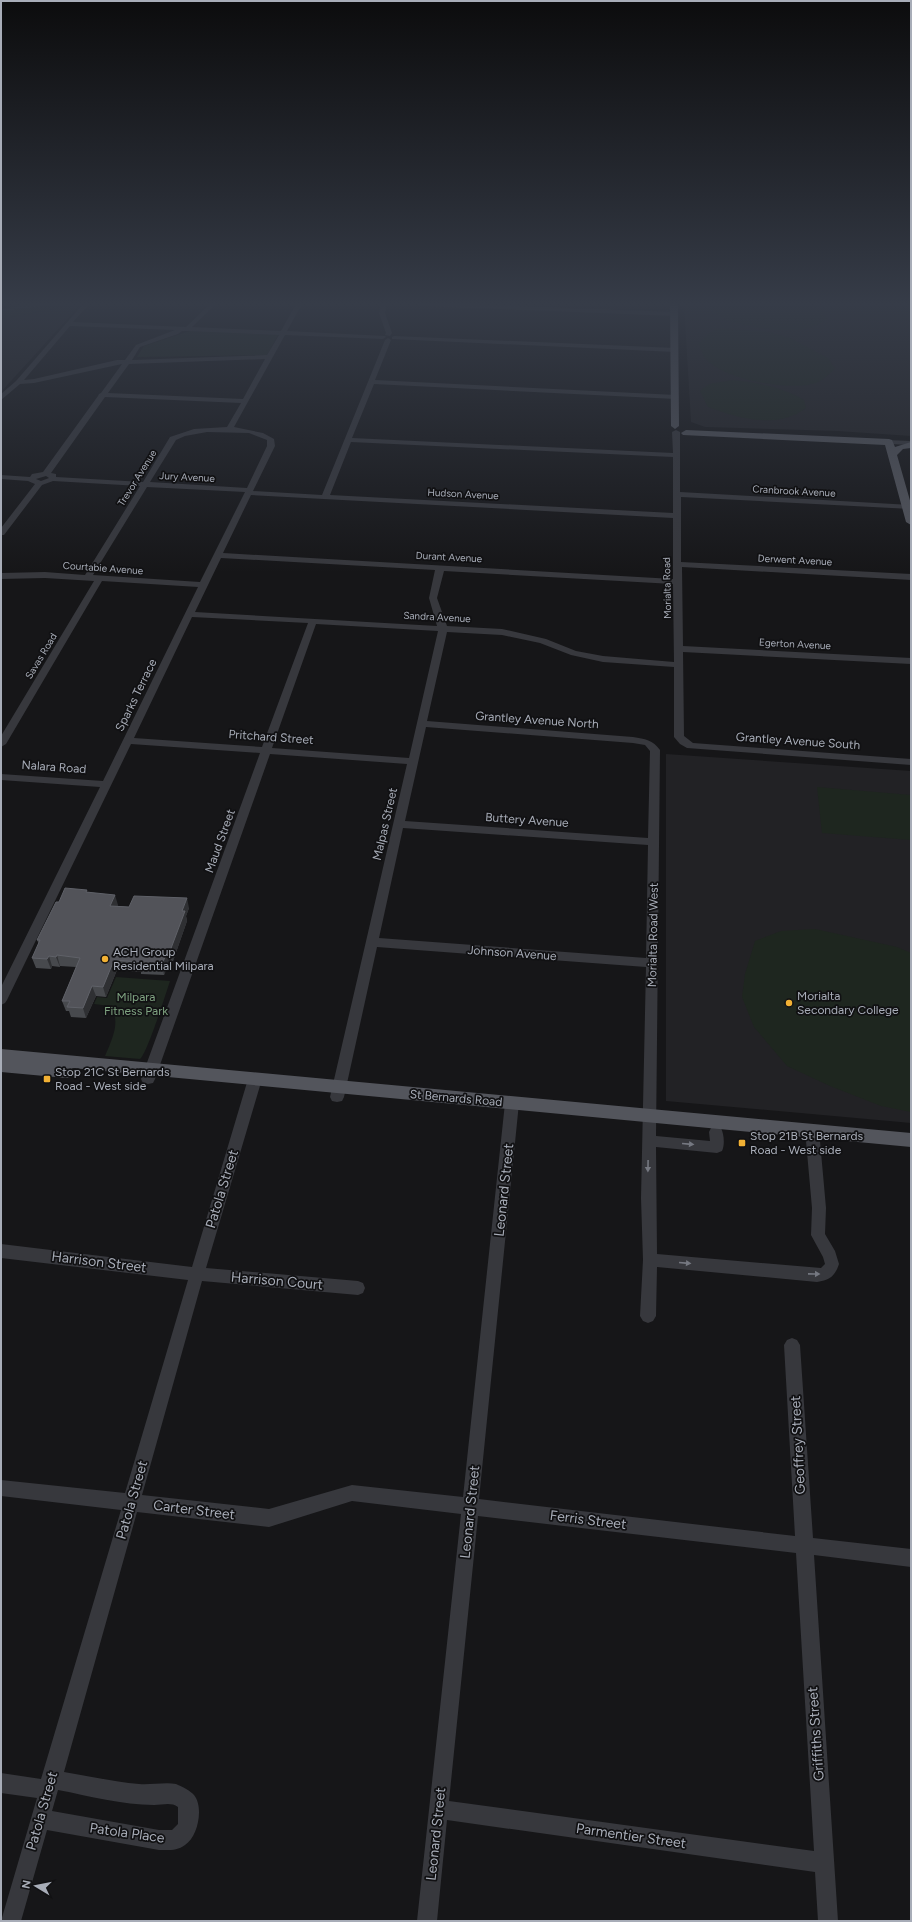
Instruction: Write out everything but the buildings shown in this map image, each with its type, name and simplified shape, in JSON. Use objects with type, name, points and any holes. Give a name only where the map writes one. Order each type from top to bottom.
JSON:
[{"type":"main road","name":"Morialta Road","points":[[675,429],[676,394]]},
{"type":"main road","points":[[676,414],[687,429]]},
{"type":"main road","points":[[675,429],[687,429],[714,433],[888,442],[909,507],[911,522]]},
{"type":"main road","points":[[892,455],[900,447],[911,444]]},
{"type":"main road","name":"St Bernards Road","points":[[1,1055],[149,1074],[512,1108],[649,1128],[716,1132],[911,1150]]},
{"type":"main road","name":"St Bernards Road","points":[[1,1066],[149,1074]]},
{"type":"main road","name":"St Bernards Road","points":[[649,1128],[911,1140]]},
{"type":"street","points":[[229,430],[249,394]]},
{"type":"street","points":[[325,497],[365,394]]},
{"type":"street","points":[[609,394],[676,397]]},
{"type":"street","points":[[46,474],[101,395],[245,401]]},
{"type":"street","name":"Morialta Road","points":[[675,429],[680,737],[684,742]]},
{"type":"street","name":"Trevor Avenue","points":[[87,578],[172,439],[195,430],[229,430]]},
{"type":"street","name":"Sparks Terrace","points":[[1,1000],[272,442],[265,436],[258,433],[229,430]]},
{"type":"street","points":[[347,440],[675,455]]},
{"type":"street","points":[[888,442],[911,444]]},
{"type":"street","points":[[1,477],[32,479],[35,476],[46,474],[53,476],[52,479],[39,484],[1,533]]},
{"type":"street","points":[[32,479],[32,481],[39,484]]},
{"type":"street","name":"Jury Avenue","points":[[52,479],[249,491]]},
{"type":"street","name":"Hudson Avenue","points":[[249,491],[325,497],[676,516]]},
{"type":"street","name":"Cranbrook Avenue","points":[[676,494],[909,507]]},
{"type":"street","name":"Durant Avenue","points":[[218,555],[678,582]]},
{"type":"street","name":"Derwent Avenue","points":[[677,564],[911,578]]},
{"type":"street","name":"Malpas Street","points":[[339,1092],[442,629],[433,598],[440,568]]},
{"type":"street","name":"Courtabie Avenue","points":[[1,576],[45,575],[203,585]]},
{"type":"street","name":"Savas Road","points":[[1,744],[99,579]]},
{"type":"street","name":"Sandra Avenue","points":[[189,614],[502,632],[543,641],[574,653],[603,659],[679,665]]},
{"type":"street","name":"Maud Street","points":[[149,1074],[313,621]]},
{"type":"street","name":"Egerton Avenue","points":[[679,649],[911,661]]},
{"type":"street","name":"Grantley Avenue North","points":[[421,724],[620,739],[645,742],[651,745]]},
{"type":"street","name":"Pritchard Street","points":[[128,741],[413,761]]},
{"type":"street","name":"Grantley Avenue South","points":[[684,742],[691,746],[911,762]]},
{"type":"street","name":"Morialta Road West","points":[[648,1316],[650,1260],[648,1220],[649,1128],[656,754],[651,745]]},
{"type":"street","name":"Nalara Road","points":[[1,776],[105,784]]},
{"type":"street","name":"Buttery Avenue","points":[[399,824],[654,842]]},
{"type":"street","name":"Johnson Avenue","points":[[372,942],[653,963]]},
{"type":"street","name":"Patola Street","points":[[11,1921],[197,1274],[254,1084]]},
{"type":"street","name":"Leonard Street","points":[[427,1921],[512,1108]]},
{"type":"street","points":[[650,1260],[817,1275],[825,1274],[830,1269],[832,1264],[830,1256],[818,1235],[819,1208],[813,1141]]},
{"type":"street","name":"Harrison Street","points":[[1,1251],[197,1274]]},
{"type":"street","name":"Harrison Court","points":[[197,1274],[358,1288]]},
{"type":"street","name":"Geoffrey Street","points":[[792,1345],[804,1546]]},
{"type":"street","name":"Carter Street","points":[[1,1488],[269,1518]]},
{"type":"street","name":"Ferris Street","points":[[269,1518],[352,1492],[911,1558]]},
{"type":"street","name":"Griffiths Street","points":[[804,1546],[828,1921]]},
{"type":"street","points":[[1,1783],[50,1785]]},
{"type":"street","name":"Patola Place","points":[[40,1819],[159,1840],[175,1840],[186,1830],[188,1825],[190,1814],[188,1801],[175,1794],[153,1795],[50,1785]]},
{"type":"street","name":"Parmentier Street","points":[[438,1809],[824,1863]]},
{"type":"shaded area","points":[[689,394],[911,394],[911,436],[837,431],[705,427],[691,422]]},
{"type":"shaded area","name":"Morialta Secondary College","points":[[666,754],[911,771],[911,1123],[666,1101]]},
{"type":"green space","points":[[701,394],[791,394],[804,400],[806,408],[795,415],[783,419],[757,420],[732,415],[708,407]]},
{"type":"green space","points":[[817,787],[911,795],[911,840],[822,833]]},
{"type":"green space","points":[[815,929],[897,947],[911,953],[911,1112],[881,1106],[830,1086],[787,1066],[754,1027],[742,997],[745,974],[755,941],[781,931]]},
{"type":"green space","name":"Milpara Fitness Park","points":[[116,977],[170,981],[152,1035],[140,1059],[105,1056],[114,1031],[115,1018],[110,1006],[94,1004],[97,997],[107,998]]},
{"type":"place","name":"ACH Group Residential Milpara","points":[[105,959]]},
{"type":"place","name":"Morialta Secondary College","points":[[789,1003]]},
{"type":"place","name":"Stop 21C St Bernards Road - West side","points":[[47,1079]]},
{"type":"place","name":"Stop 21B St Bernards Road - West side","points":[[742,1143]]}]
